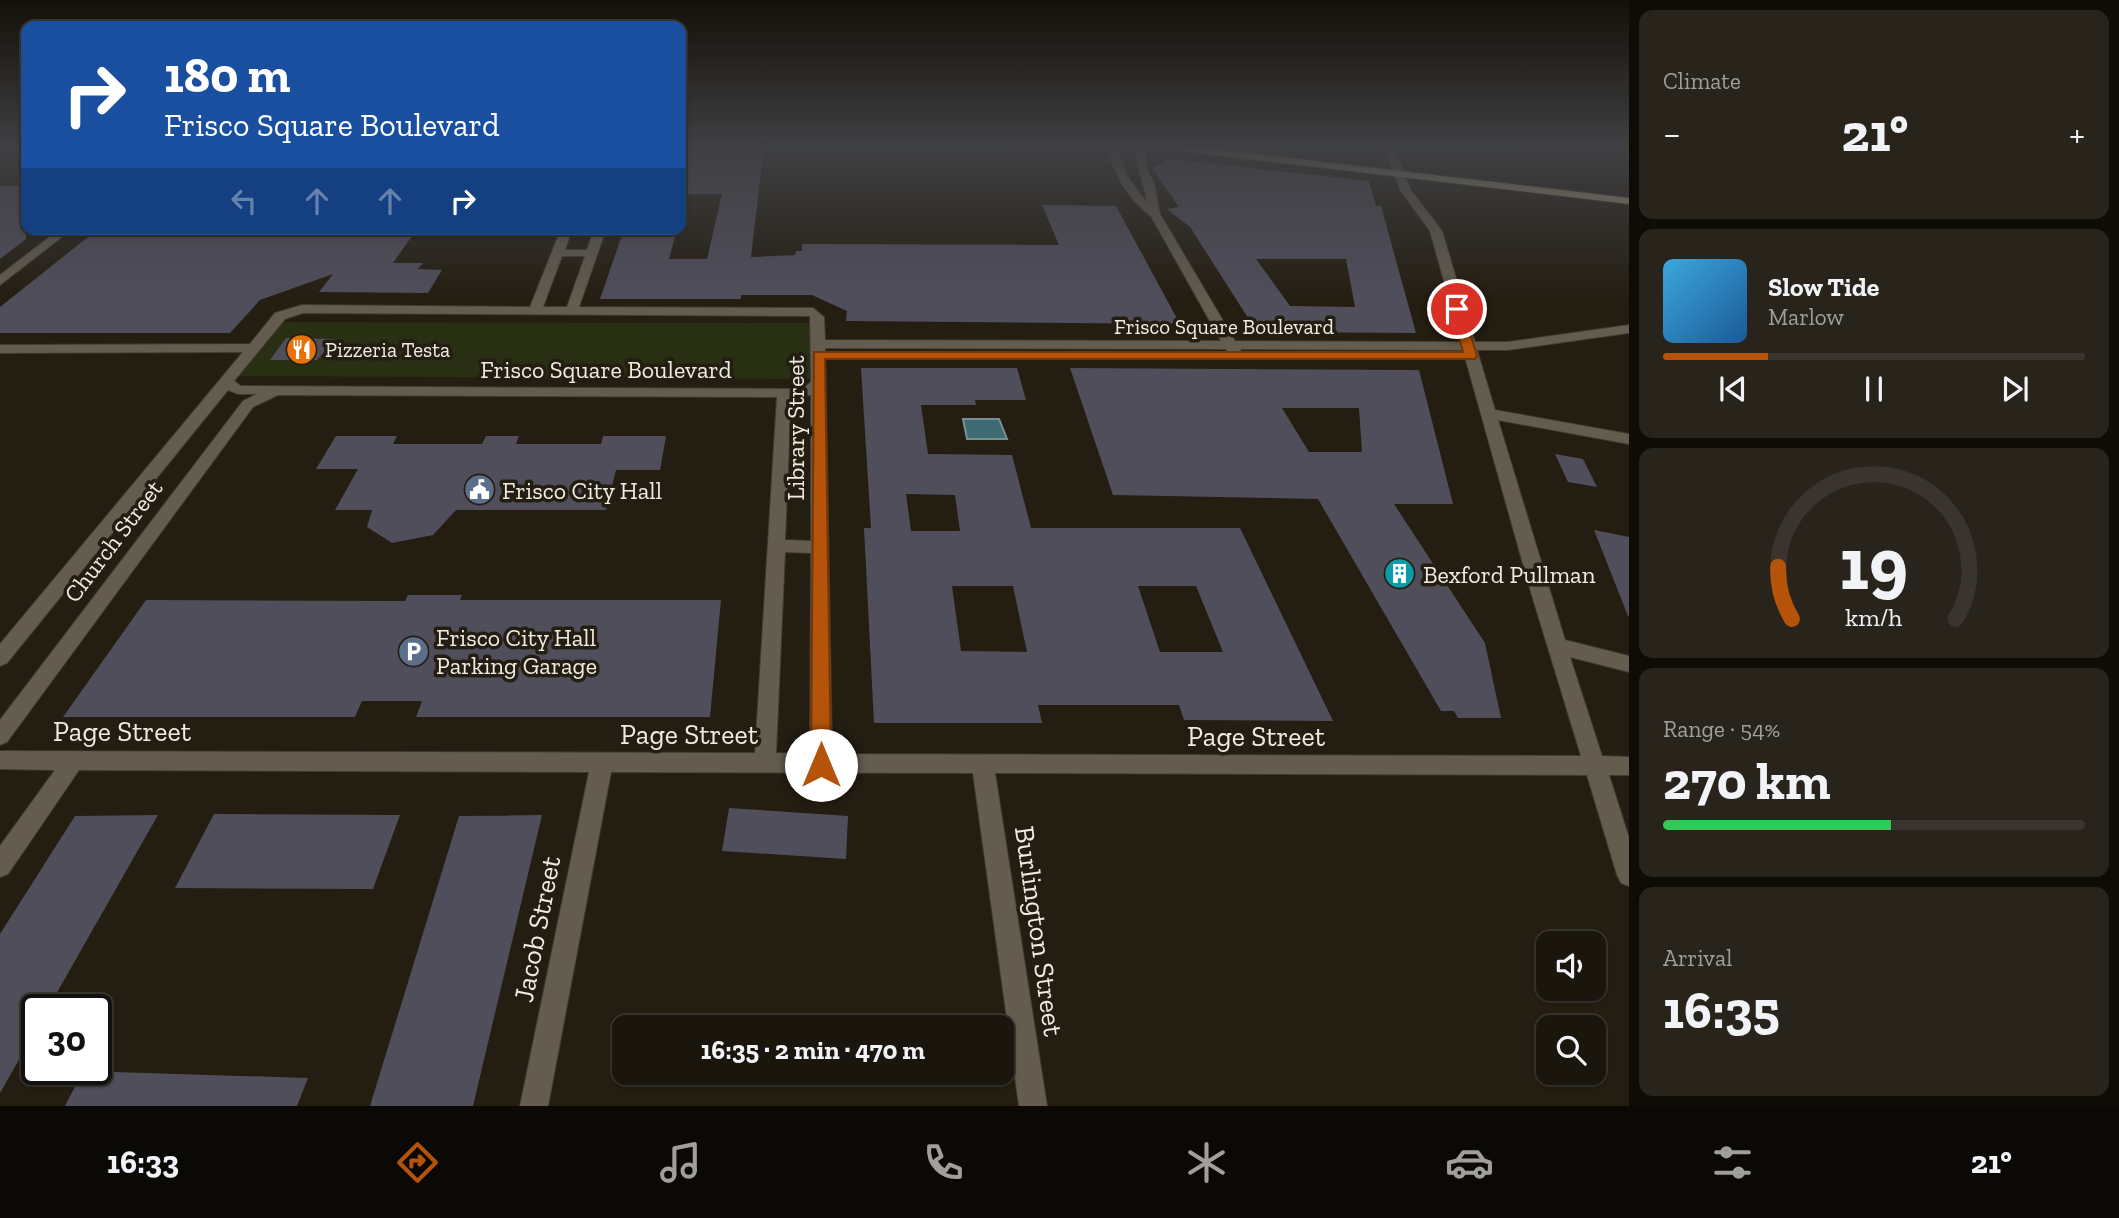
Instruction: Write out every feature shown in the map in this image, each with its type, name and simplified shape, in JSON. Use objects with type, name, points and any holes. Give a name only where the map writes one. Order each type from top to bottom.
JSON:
[{"type":"main road","points":[[1610,198],[1629,201]]},
{"type":"street","points":[[1135,198],[1155,214]]},
{"type":"street","points":[[1152,198],[1155,214],[1234,351]]},
{"type":"street","points":[[1412,198],[1436,231],[1469,351],[1629,875]]},
{"type":"street","points":[[0,281],[59,235]]},
{"type":"street","points":[[564,235],[535,310],[572,310],[598,235]]},
{"type":"street","points":[[556,254],[591,253]]},
{"type":"street","name":"Church Street","points":[[0,657],[250,348],[280,316],[302,310],[535,310]]},
{"type":"street","name":"Library Street","points":[[572,310],[813,312],[818,317],[821,765]]},
{"type":"street","name":"Frisco Square Boulevard","points":[[1469,351],[1629,329]]},
{"type":"street","name":"Frisco Square Boulevard","points":[[819,350],[1469,351],[1520,356],[1629,341]]},
{"type":"street","points":[[0,349],[250,348]]},
{"type":"street","name":"Frisco Square Boulevard","points":[[224,381],[238,390],[784,393],[805,393],[819,383]]},
{"type":"street","name":"Church Street","points":[[0,736],[248,404],[279,390]]},
{"type":"street","name":"Library Street","points":[[765,764],[784,393]]},
{"type":"street","points":[[1490,414],[1629,439]]},
{"type":"street","points":[[777,545],[820,547]]},
{"type":"street","points":[[1558,646],[1629,664]]},
{"type":"street","name":"Page Street","points":[[0,760],[1629,766]]},
{"type":"street","points":[[0,866],[73,761]]},
{"type":"street","name":"Jacob Street","points":[[534,1106],[602,763]]},
{"type":"street","name":"Burlington Street","points":[[983,765],[1033,1106]]},
{"type":"green space","points":[[283,322],[812,323],[811,379],[237,376]]},
{"type":"water","points":[[963,419],[999,419],[1007,439],[967,439]]},
{"type":"building","points":[[0,198],[21,198],[21,235],[26,235],[26,239],[0,259]]},
{"type":"building","points":[[721,198],[758,198],[751,257],[795,255],[796,251],[802,251],[802,244],[1059,245],[1042,205],[1116,206],[1180,324],[846,321],[847,311],[812,295],[741,295],[741,299],[600,299],[622,235],[675,235],[669,259],[707,259]]},
{"type":"building","points":[[1173,198],[1374,198],[1376,206],[1381,206],[1416,333],[1257,332],[1190,227],[1167,209],[1179,207]],"holes":[[[1256,259],[1346,259],[1355,307],[1290,306]]]},
{"type":"building","points":[[90,235],[413,235],[393,263],[423,263],[418,269],[442,270],[428,293],[319,292],[333,274],[260,300],[230,333],[0,333],[0,307]]},
{"type":"building","name":"Pizzeria Testa","points":[[286,338],[335,339],[317,360],[270,360]]},
{"type":"building","points":[[861,368],[1017,368],[1026,400],[975,400],[976,405],[921,405],[928,454],[1012,455],[1031,528],[1240,528],[1333,721],[1184,720],[1179,705],[1038,705],[1042,723],[874,723],[864,528],[871,528]],"holes":[[[906,494],[955,495],[960,531],[911,531]],[[952,586],[1013,586],[1027,652],[961,651]],[[1138,586],[1196,586],[1223,652],[1160,652]]]},
{"type":"building","name":"Bexford Pullman","points":[[1070,368],[1419,370],[1453,504],[1394,504],[1485,643],[1501,718],[1458,718],[1454,711],[1441,711],[1318,499],[1113,495]],"holes":[[[1282,408],[1359,408],[1362,452],[1309,452]]]},
{"type":"building","name":"Frisco City Hall","points":[[336,436],[397,436],[393,444],[482,444],[486,436],[519,436],[516,444],[601,444],[603,436],[666,436],[660,470],[616,470],[606,510],[456,510],[433,535],[392,543],[367,527],[372,510],[335,510],[358,469],[316,469]]},
{"type":"building","points":[[1555,454],[1583,459],[1597,487],[1568,482]]},
{"type":"building","points":[[1594,530],[1629,537],[1629,616],[1628,616]]},
{"type":"building","name":"Frisco City Hall Parking Garage","points":[[408,595],[462,595],[460,600],[721,600],[710,717],[416,717],[422,701],[362,701],[355,717],[63,717],[146,600],[405,601]]},
{"type":"building","points":[[729,808],[848,816],[846,859],[722,851]]},
{"type":"building","points":[[214,814],[400,815],[373,889],[175,888]]},
{"type":"building","points":[[158,815],[56,994],[21,994],[21,1056],[0,1093],[0,934],[75,816]]},
{"type":"building","points":[[542,815],[473,1106],[370,1106],[459,816]]},
{"type":"building","points":[[112,1072],[308,1078],[297,1106],[65,1106],[76,1085],[112,1085]]},
{"type":"place","name":"Pizzeria Testa","points":[[302,349]]},
{"type":"place","name":"Frisco City Hall","points":[[479,490]]},
{"type":"place","name":"Bexford Pullman","points":[[1400,574]]},
{"type":"place","name":"Frisco City Hall Parking Garage","points":[[413,651]]},
{"type":"route","points":[[821,765],[819,355],[1470,356],[1457,309]]}]
